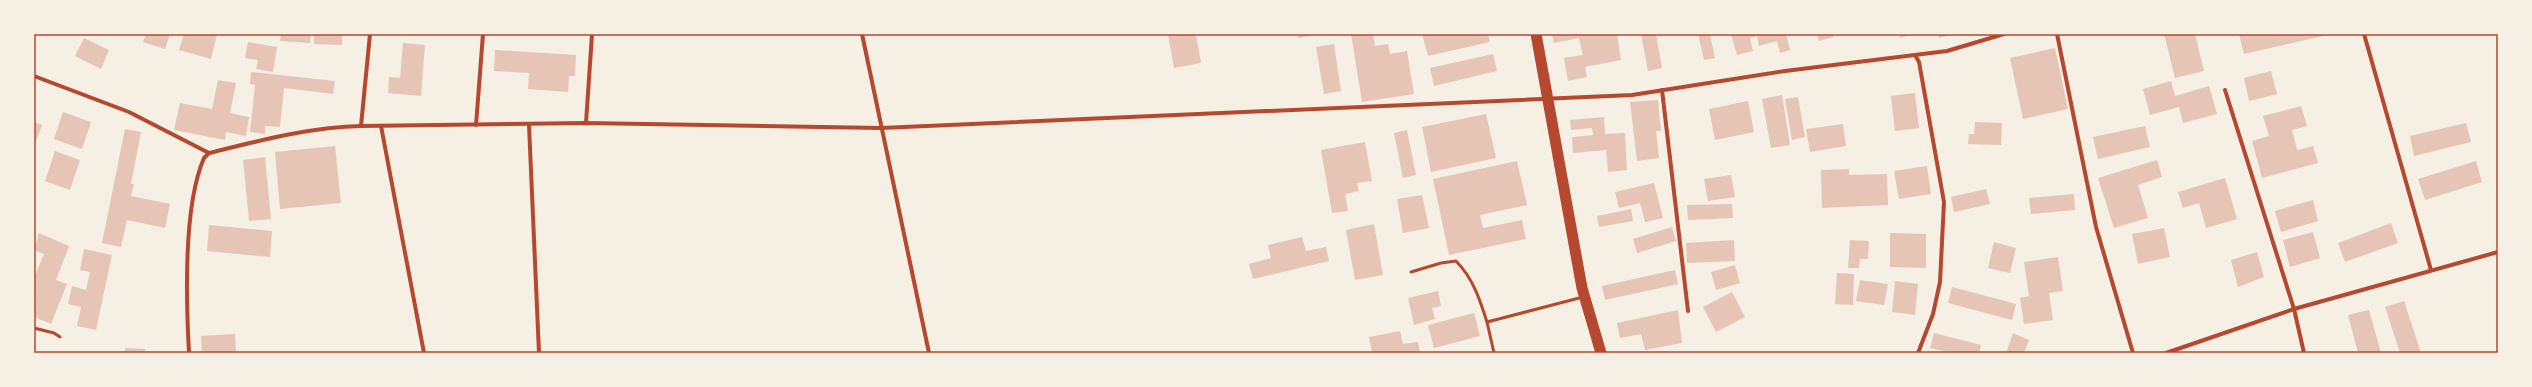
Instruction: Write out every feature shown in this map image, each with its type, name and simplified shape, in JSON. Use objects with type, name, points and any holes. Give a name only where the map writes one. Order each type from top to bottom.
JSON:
[{"type":"highway","points":[[1536,34],[1584,296],[1601,353]]},
{"type":"street","points":[[361,126],[370,34]]},
{"type":"street","points":[[476,125],[483,34]]},
{"type":"street","points":[[586,123],[592,34]]},
{"type":"street","points":[[862,34],[881,128],[890,161],[929,353]]},
{"type":"street","points":[[189,353],[186,312],[191,204],[200,167],[204,158],[209,153],[284,136],[340,126],[529,125],[586,123],[881,128],[1548,97],[1632,95],[1785,71],[1947,51],[2004,34]]},
{"type":"street","points":[[2057,34],[2096,227],[2133,353]]},
{"type":"street","points":[[2364,34],[2431,270]]},
{"type":"street","points":[[1915,55],[1919,62],[1944,202],[1940,282],[1933,314],[1918,353]]},
{"type":"street","points":[[34,76],[129,112],[209,153]]},
{"type":"street","points":[[1662,90],[1688,311]]},
{"type":"street","points":[[2226,90],[2294,309],[2304,353]]},
{"type":"street","points":[[529,125],[539,353]]},
{"type":"street","points":[[380,126],[424,353]]},
{"type":"street","points":[[2166,353],[2294,309],[2498,252]]},
{"type":"lane","points":[[1411,272],[1441,263],[1456,261],[1465,270],[1477,292],[1487,322],[1494,353]]},
{"type":"lane","points":[[1487,322],[1584,296]]},
{"type":"lane","points":[[34,328],[54,333],[60,337]]},
{"type":"building","points":[[146,34],[170,34],[165,49],[143,42]]},
{"type":"building","points":[[184,34],[217,34],[211,59],[179,50]]},
{"type":"building","points":[[281,34],[311,34],[310,43],[280,41]]},
{"type":"building","points":[[314,34],[342,34],[342,45],[314,44]]},
{"type":"building","points":[[1168,34],[1196,34],[1201,63],[1174,68]]},
{"type":"building","points":[[1298,34],[1316,34],[1316,35],[1298,38]]},
{"type":"building","points":[[1351,34],[1373,34],[1375,46],[1388,44],[1390,54],[1407,51],[1414,94],[1362,102]]},
{"type":"building","points":[[1422,34],[1488,34],[1490,42],[1428,56]]},
{"type":"building","points":[[1552,34],[1617,34],[1621,60],[1585,67],[1587,77],[1568,81],[1564,58],[1583,55],[1579,38],[1554,43]]},
{"type":"building","points":[[1641,34],[1656,34],[1662,68],[1648,71]]},
{"type":"building","points":[[1698,34],[1710,34],[1715,58],[1704,60]]},
{"type":"building","points":[[1731,34],[1786,34],[1790,50],[1780,53],[1777,41],[1759,46],[1757,36],[1750,38],[1753,51],[1737,55]]},
{"type":"building","points":[[1817,34],[1833,34],[1834,37],[1819,41]]},
{"type":"building","points":[[1899,34],[1915,34],[1900,38]]},
{"type":"building","points":[[1938,34],[1951,34],[1951,35],[1939,38]]},
{"type":"building","points":[[2164,34],[2195,34],[2204,71],[2175,78]]},
{"type":"building","points":[[2239,34],[2327,34],[2327,35],[2244,54]]},
{"type":"building","points":[[84,38],[109,50],[101,69],[75,56]]},
{"type":"building","points":[[248,42],[277,47],[273,72],[256,69],[258,60],[245,58]]},
{"type":"building","points":[[403,43],[425,45],[421,96],[388,93],[389,77],[400,78]]},
{"type":"building","points":[[1334,44],[1341,91],[1324,94],[1316,47]]},
{"type":"building","points":[[2055,48],[2068,109],[2023,119],[2010,58]]},
{"type":"building","points":[[495,50],[576,55],[575,76],[569,76],[568,92],[528,89],[529,73],[494,71]]},
{"type":"building","points":[[1493,54],[1497,71],[1434,86],[1430,68]]},
{"type":"building","points":[[2271,71],[2277,94],[2249,101],[2244,78]]},
{"type":"building","points":[[251,72],[335,81],[333,94],[284,88],[280,127],[265,126],[265,134],[250,132],[255,85],[250,84]]},
{"type":"building","points":[[218,80],[236,83],[230,113],[249,117],[246,136],[226,132],[225,140],[174,130],[180,103],[212,109]]},
{"type":"building","points":[[2171,81],[2175,96],[2209,86],[2217,114],[2183,123],[2179,107],[2150,115],[2143,89]]},
{"type":"building","points":[[1915,93],[1919,128],[1895,131],[1891,96]]},
{"type":"building","points":[[1782,95],[1790,145],[1771,148],[1762,99]]},
{"type":"building","points":[[1798,97],[1805,137],[1792,140],[1785,99]]},
{"type":"building","points":[[1658,100],[1661,131],[1656,131],[1659,158],[1637,161],[1630,102]]},
{"type":"building","points":[[1748,101],[1754,132],[1715,140],[1709,109]]},
{"type":"building","points":[[2301,106],[2307,126],[2292,130],[2297,150],[2313,146],[2318,163],[2262,178],[2252,141],[2269,136],[2263,116]]},
{"type":"building","points":[[63,112],[91,122],[82,149],[54,139]]},
{"type":"building","points":[[1486,114],[1496,158],[1431,172],[1422,127]]},
{"type":"building","points":[[1604,117],[1605,134],[1625,133],[1627,170],[1608,172],[1606,150],[1573,153],[1572,137],[1593,135],[1592,128],[1571,130],[1570,120]]},
{"type":"building","points":[[34,122],[42,125],[34,147]]},
{"type":"building","points":[[1975,122],[2002,123],[2001,145],[1968,144],[1969,134],[1974,134]]},
{"type":"building","points":[[2466,123],[2471,142],[2414,156],[2410,136]]},
{"type":"building","points":[[1843,124],[1846,146],[1810,152],[1806,129]]},
{"type":"building","points":[[2145,126],[2150,147],[2098,159],[2093,137]]},
{"type":"building","points":[[125,129],[141,132],[131,184],[134,184],[131,196],[170,204],[165,228],[127,220],[121,247],[102,243]]},
{"type":"building","points":[[1407,130],[1416,175],[1403,178],[1394,133]]},
{"type":"building","points":[[1365,142],[1372,181],[1357,183],[1359,191],[1345,194],[1348,211],[1332,213],[1321,150]]},
{"type":"building","points":[[335,146],[341,203],[280,209],[275,152]]},
{"type":"building","points":[[55,151],[80,160],[70,190],[45,181]]},
{"type":"building","points":[[265,157],[271,219],[249,221],[243,160]]},
{"type":"building","points":[[2157,160],[2162,177],[2138,185],[2148,218],[2114,228],[2098,178]]},
{"type":"building","points":[[1517,161],[1527,205],[1480,215],[1483,228],[1522,220],[1526,239],[1449,255],[1433,179]]},
{"type":"building","points":[[2476,161],[2482,182],[2425,200],[2418,179]]},
{"type":"building","points":[[1927,166],[1931,194],[1899,199],[1894,171]]},
{"type":"building","points":[[1849,169],[1849,175],[1887,174],[1888,205],[1822,208],[1821,170]]},
{"type":"building","points":[[1731,175],[1735,197],[1708,201],[1704,179]]},
{"type":"building","points":[[2225,178],[2237,219],[2206,228],[2199,203],[2183,208],[2178,192]]},
{"type":"building","points":[[1654,183],[1663,218],[1645,222],[1640,203],[1619,208],[1615,192]]},
{"type":"building","points":[[1986,189],[1990,204],[1954,212],[1951,197]]},
{"type":"building","points":[[2074,194],[2075,210],[2031,214],[2029,198]]},
{"type":"building","points":[[1422,195],[1429,228],[1403,233],[1397,199]]},
{"type":"building","points":[[2313,200],[2318,221],[2281,232],[2275,211]]},
{"type":"building","points":[[1732,204],[1733,218],[1688,220],[1687,205]]},
{"type":"building","points":[[1631,209],[1633,221],[1599,227],[1597,216]]},
{"type":"building","points":[[2391,223],[2398,243],[2345,262],[2338,243]]},
{"type":"building","points":[[1374,224],[1383,275],[1355,280],[1346,230]]},
{"type":"building","points":[[209,225],[272,231],[270,257],[207,251]]},
{"type":"building","points":[[1672,227],[1676,241],[1637,253],[1633,239]]},
{"type":"building","points":[[2164,228],[2170,257],[2138,264],[2132,234]]},
{"type":"building","points":[[2313,232],[2320,258],[2290,267],[2283,240]]},
{"type":"building","points":[[39,233],[69,246],[56,280],[67,284],[51,324],[34,317],[36,299],[34,298],[34,278],[44,254],[34,250]]},
{"type":"building","points":[[1890,233],[1926,234],[1926,268],[1890,267]]},
{"type":"building","points":[[1302,237],[1306,251],[1326,247],[1329,261],[1253,279],[1249,264],[1271,258],[1268,245]]},
{"type":"building","points":[[1734,240],[1735,261],[1687,263],[1686,243]]},
{"type":"building","points":[[1850,240],[1869,241],[1868,259],[1860,259],[1859,268],[1848,268]]},
{"type":"building","points":[[1994,242],[2016,248],[2010,273],[1988,268]]},
{"type":"building","points":[[84,249],[112,255],[96,330],[77,326],[81,307],[68,304],[72,286],[86,290],[90,272],[80,270]]},
{"type":"building","points":[[2257,252],[2264,277],[2238,287],[2231,260]]},
{"type":"building","points":[[2058,257],[2063,291],[2049,293],[2053,320],[2024,324],[2020,298],[2029,296],[2024,262]]},
{"type":"building","points":[[1735,265],[1740,283],[1716,290],[1711,272]]},
{"type":"building","points":[[1675,270],[1678,284],[1605,300],[1602,286]]},
{"type":"building","points":[[1837,273],[1854,274],[1853,305],[1835,304]]},
{"type":"building","points":[[1860,280],[1888,284],[1884,305],[1856,301]]},
{"type":"building","points":[[1895,281],[1918,284],[1915,315],[1892,312]]},
{"type":"building","points":[[1952,287],[2016,304],[2012,320],[1948,303]]},
{"type":"building","points":[[1438,291],[1441,306],[1432,308],[1435,319],[1414,325],[1408,298]]},
{"type":"building","points":[[1732,292],[1745,317],[1716,332],[1703,307]]},
{"type":"building","points":[[2404,301],[2421,353],[2400,353],[2385,307]]},
{"type":"building","points":[[1678,310],[1682,343],[1645,350],[1641,334],[1620,338],[1617,323]]},
{"type":"building","points":[[2369,310],[2381,353],[2358,353],[2348,315]]},
{"type":"building","points":[[1474,313],[1480,336],[1434,348],[1428,325]]},
{"type":"building","points":[[1400,331],[1403,344],[1418,342],[1420,353],[1372,353],[1369,337]]},
{"type":"building","points":[[1934,333],[1981,345],[1979,353],[1952,353],[1930,348]]},
{"type":"building","points":[[2013,333],[2029,340],[2024,353],[2006,353]]},
{"type":"building","points":[[235,334],[236,353],[202,353],[201,336]]},
{"type":"building","points":[[125,348],[145,349],[145,353],[125,353]]}]
